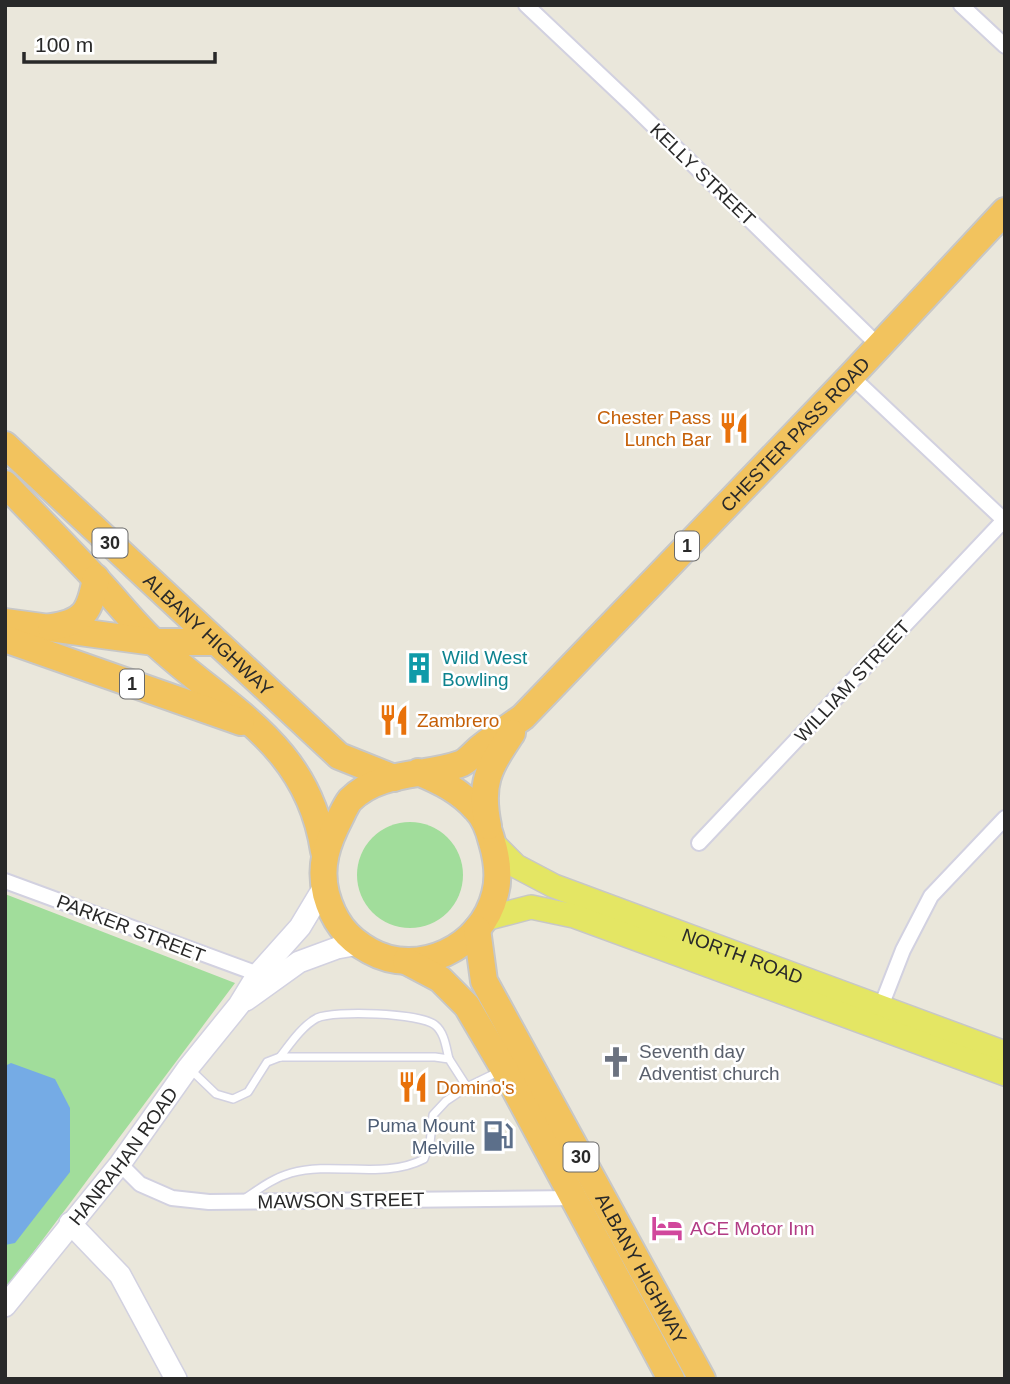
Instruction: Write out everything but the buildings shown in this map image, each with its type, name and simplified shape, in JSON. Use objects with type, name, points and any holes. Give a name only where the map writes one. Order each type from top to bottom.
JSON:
[{"type":"highway","name":"CHESTER PASS ROAD","points":[[406,775],[462,764],[523,716],[851,376],[1005,211]]},
{"type":"highway","name":"ALBANY HIGHWAY","points":[[5,445],[339,756],[406,775]]},
{"type":"highway","name":"ALBANY HIGHWAY","points":[[5,484],[154,642],[260,728],[305,786],[322,833],[324,851]]},
{"type":"highway","points":[[42,628],[65,625],[84,615],[91,602],[96,579]]},
{"type":"highway","name":"1","points":[[5,622],[154,642],[214,642]]},
{"type":"highway","name":"1","points":[[5,639],[260,728]]},
{"type":"highway","name":"CHESTER PASS ROAD","points":[[490,834],[483,803],[486,779],[494,760],[523,716]]},
{"type":"highway","name":"1","points":[[406,775],[370,785],[349,801],[324,851],[324,887],[330,911],[338,924],[359,944],[381,957],[420,961],[445,954],[468,939],[481,924],[498,881],[496,855],[490,834]]},
{"type":"highway","points":[[406,775],[455,790],[477,810],[490,834]]},
{"type":"highway","name":"ALBANY HIGHWAY","points":[[481,924],[484,981],[702,1379]]},
{"type":"highway","name":"ALBANY HIGHWAY","points":[[406,961],[440,979],[467,1006],[504,1069],[671,1379]]},
{"type":"main road","name":"NORTH ROAD","points":[[490,834],[516,866],[554,886],[1005,1074]]},
{"type":"main road","name":"HANRAHAN ROAD","points":[[5,1306],[120,1164],[188,1068],[239,1005],[258,974],[300,927],[324,887]]},
{"type":"main road","name":"NORTH ROAD","points":[[481,924],[531,907],[550,909],[876,1018],[1005,1053]]},
{"type":"main road","name":"HANRAHAN ROAD","points":[[239,1005],[299,962],[337,948],[359,944]]},
{"type":"main road","points":[[70,1223],[120,1275],[176,1379]]},
{"type":"street","name":"KELLY STREET","points":[[526,5],[642,114],[878,345]]},
{"type":"street","points":[[961,5],[1005,46]]},
{"type":"street","points":[[851,376],[1004,520]]},
{"type":"street","name":"WILLIAM STREET","points":[[699,843],[1004,520]]},
{"type":"street","points":[[876,1018],[903,950],[931,896],[1005,818]]},
{"type":"street","name":"PARKER STREET","points":[[5,881],[258,974]]},
{"type":"street","name":"MAWSON STREET","points":[[120,1164],[140,1184],[172,1198],[209,1202],[574,1198]]},
{"type":"lane","points":[[280,1057],[298,1033],[318,1018],[350,1013],[421,1018],[435,1024],[443,1035],[449,1059],[467,1087]]},
{"type":"lane","points":[[188,1068],[216,1094],[233,1098],[248,1092],[267,1062],[280,1057],[449,1059]]},
{"type":"lane","points":[[241,1202],[270,1181],[293,1172],[407,1168],[424,1159],[430,1143],[433,1115],[446,1101],[467,1087],[504,1069]]},
{"type":"green space","points":[[410,822],[430,826],[448,837],[459,855],[463,875],[459,895],[448,913],[430,924],[410,928],[390,924],[372,913],[361,895],[357,875],[361,855],[372,837],[390,826]]},
{"type":"green space","points":[[5,894],[235,983],[5,1290]]},
{"type":"water","points":[[11,1063],[55,1079],[70,1108],[70,1172],[15,1243],[5,1245],[5,1066]]},
{"type":"place","name":"Chester Pass Lunch Bar","points":[[734,428]]},
{"type":"place","name":"Wild West Bowling","points":[[419,668]]},
{"type":"place","name":"Zambrero","points":[[394,720]]},
{"type":"place","name":"Seventh day Adventist church","points":[[616,1062]]},
{"type":"place","name":"Domino's","points":[[413,1087]]},
{"type":"place","name":"Puma Mount Melville","points":[[498,1136]]},
{"type":"place","name":"ACE Motor Inn","points":[[667,1228]]}]
